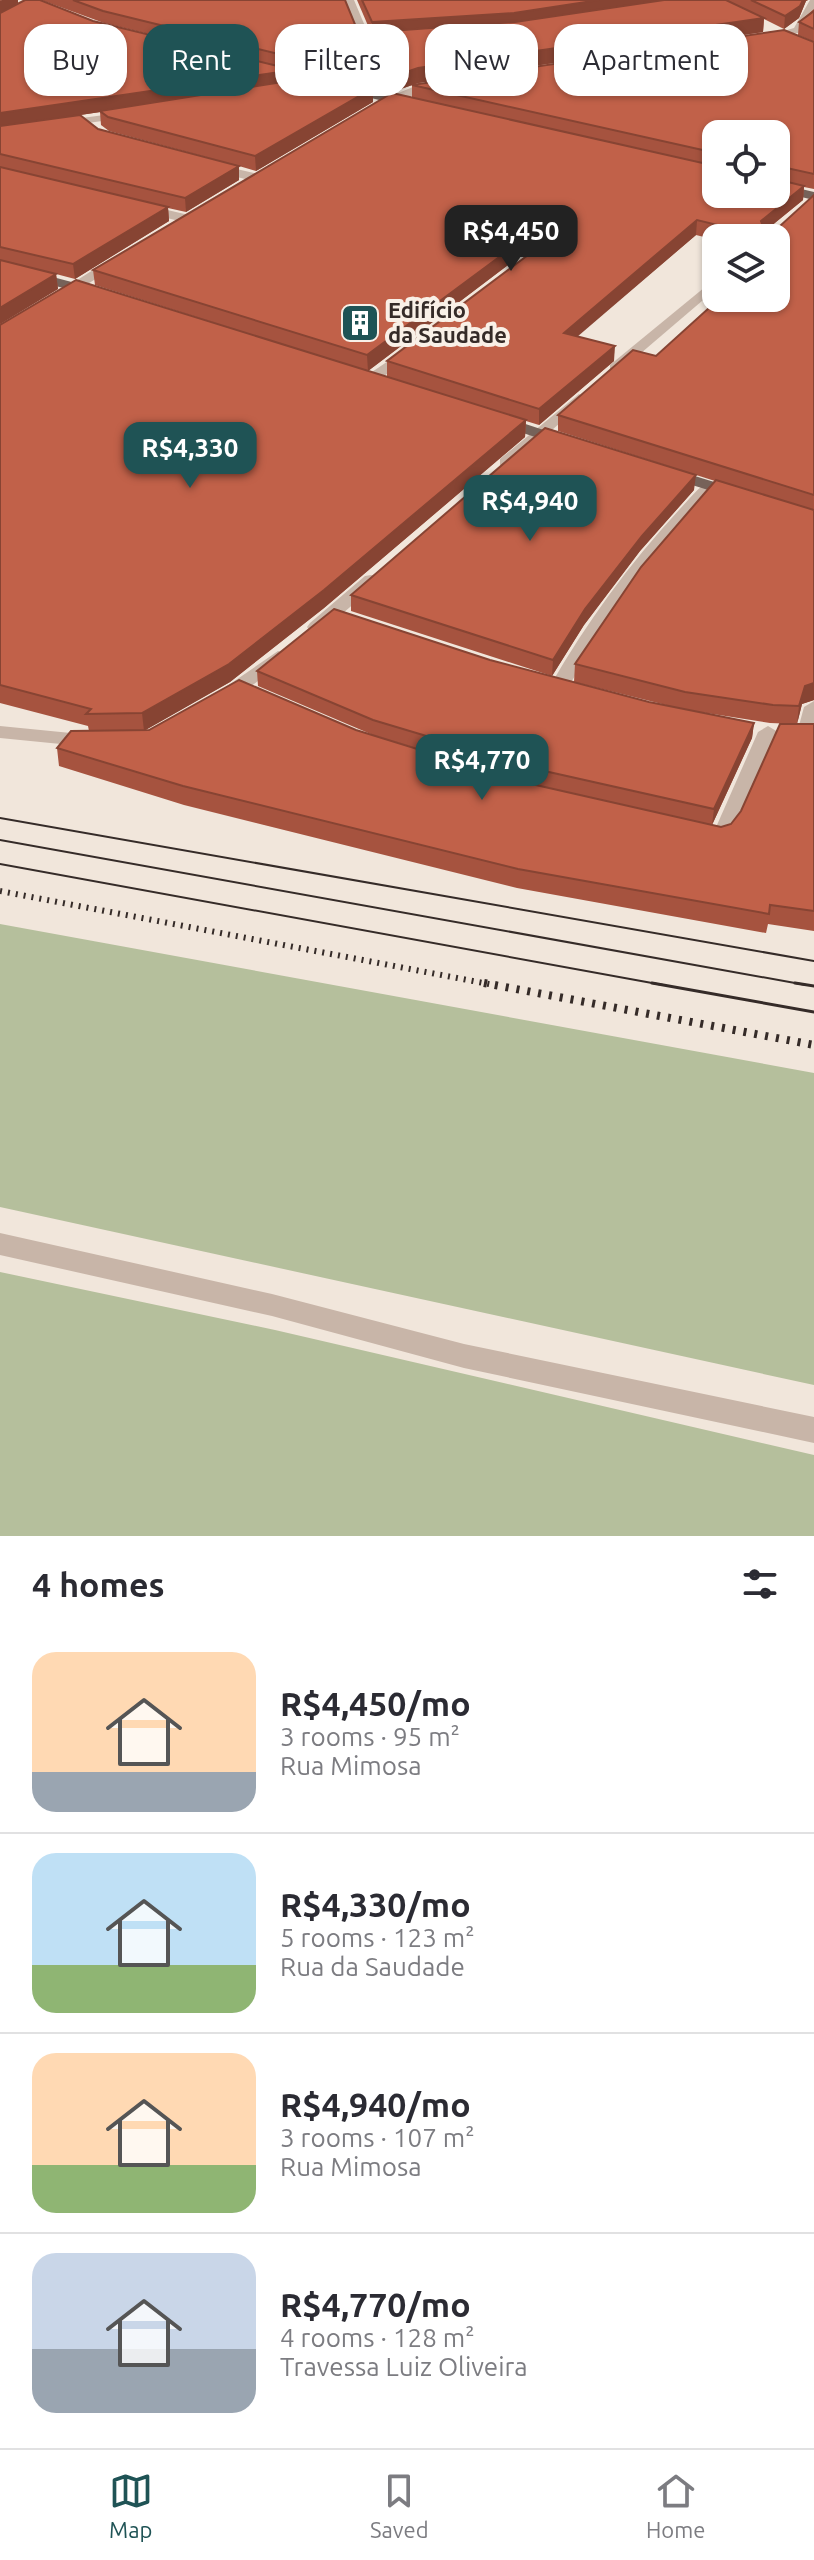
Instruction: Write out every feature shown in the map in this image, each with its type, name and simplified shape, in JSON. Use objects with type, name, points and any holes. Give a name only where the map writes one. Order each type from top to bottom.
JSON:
[{"type":"main road","points":[[262,69],[275,72]]},
{"type":"main road","points":[[373,96],[423,107]]},
{"type":"main road","points":[[790,191],[814,197]]},
{"type":"main road","points":[[0,267],[110,297]]},
{"type":"main road","points":[[483,416],[581,447]]},
{"type":"main road","points":[[653,469],[755,500]]},
{"type":"street","points":[[349,0],[359,24]]},
{"type":"street","points":[[754,41],[789,38],[805,22],[814,2]]},
{"type":"street","points":[[760,24],[789,38]]},
{"type":"street","points":[[363,116],[390,100],[425,88]]},
{"type":"street","points":[[388,96],[390,100]]},
{"type":"street","points":[[43,127],[90,125],[146,112]]},
{"type":"street","points":[[203,165],[258,178]]},
{"type":"street","points":[[235,192],[271,170]]},
{"type":"street","points":[[803,209],[814,197]]},
{"type":"street","points":[[130,205],[194,216],[175,227]]},
{"type":"street","points":[[50,302],[123,257]]},
{"type":"street","points":[[492,474],[702,294]]},
{"type":"street","points":[[371,380],[421,341]]},
{"type":"street","points":[[559,686],[587,636],[626,581],[711,486]]},
{"type":"street","points":[[213,703],[246,691],[340,617],[389,564]]},
{"type":"street","points":[[689,830],[719,836],[726,828],[760,731],[811,734],[814,707]]},
{"type":"street","points":[[0,732],[26,737],[105,741]]},
{"type":"street","points":[[0,1244],[272,1305],[464,1356],[814,1430]]},
{"type":"green space","points":[[0,924],[814,1073],[814,1385],[0,1207]]},
{"type":"green space","points":[[0,1272],[275,1330],[814,1455],[814,1536],[0,1536]]},
{"type":"building","points":[[25,0],[40,0],[105,24],[24,24],[24,96],[116,96],[0,113],[0,13]]},
{"type":"building","points":[[73,0],[345,0],[355,24],[275,24],[275,53],[259,49],[259,24],[156,24]]},
{"type":"building","points":[[362,0],[599,0],[514,13],[372,22]]},
{"type":"building","points":[[664,0],[726,0],[764,18],[722,24],[554,24],[554,48],[538,51],[538,24],[487,24]]},
{"type":"building","points":[[751,0],[803,0],[800,6],[785,16]]},
{"type":"building","points":[[814,11],[814,29],[799,22]]},
{"type":"building","points":[[425,28],[425,67],[409,71],[409,30]]},
{"type":"building","points":[[127,29],[143,33],[143,92],[127,94]]},
{"type":"building","points":[[784,30],[814,42],[814,174],[790,169],[790,120],[702,120],[702,150],[461,96],[538,96],[538,66],[554,64],[554,96],[748,96],[748,35]]},
{"type":"building","points":[[259,61],[275,65],[275,73],[259,75]]},
{"type":"building","points":[[275,83],[275,96],[359,96],[255,156],[108,117],[100,111],[194,96],[259,96],[259,86]]},
{"type":"building","points":[[387,96],[405,96],[702,163],[702,208],[777,208],[761,221],[762,224],[713,224],[697,220],[564,333],[615,346],[539,409],[387,361],[544,243],[543,237],[529,235],[367,355],[93,270]]},
{"type":"building","points":[[80,115],[98,129],[239,166],[185,198],[0,154],[0,126]]},
{"type":"building","points":[[0,167],[168,207],[73,264],[0,247]]},
{"type":"building","points":[[790,182],[804,186],[790,197]]},
{"type":"building","points":[[814,195],[814,495],[558,415],[633,350],[656,356],[705,312],[790,312],[790,224],[782,224]]},
{"type":"building","points":[[0,260],[56,274],[0,308]]},
{"type":"building","points":[[76,280],[526,420],[324,590],[229,664],[142,713],[86,714],[91,709],[0,685],[0,325]]},
{"type":"building","points":[[545,428],[696,475],[642,536],[585,609],[553,660],[351,595]]},
{"type":"building","points":[[716,480],[814,510],[814,683],[805,686],[799,706],[685,692],[575,664],[641,567]]},
{"type":"building","points":[[334,609],[490,660],[649,702],[754,723],[714,809],[540,770],[373,720],[257,671]]},
{"type":"building","points":[[239,680],[356,730],[527,783],[721,827],[731,824],[741,811],[780,724],[814,724],[814,911],[770,905],[769,914],[518,869],[183,786],[57,748],[71,731],[149,730]]},
{"type":"tram line","points":[[0,818],[814,961]]},
{"type":"tram line","points":[[0,840],[806,985]]},
{"type":"tram line","points":[[0,864],[654,983]]},
{"type":"tram line","points":[[654,983],[814,1012]]},
{"type":"tram line","points":[[654,983],[663,985]]},
{"type":"tram line","points":[[795,983],[814,986]]},
{"type":"railway","points":[[0,891],[494,985]]},
{"type":"railway","points":[[484,983],[814,1045]]},
{"type":"place","name":"Edifício da Saudade","points":[[360,323]]}]
